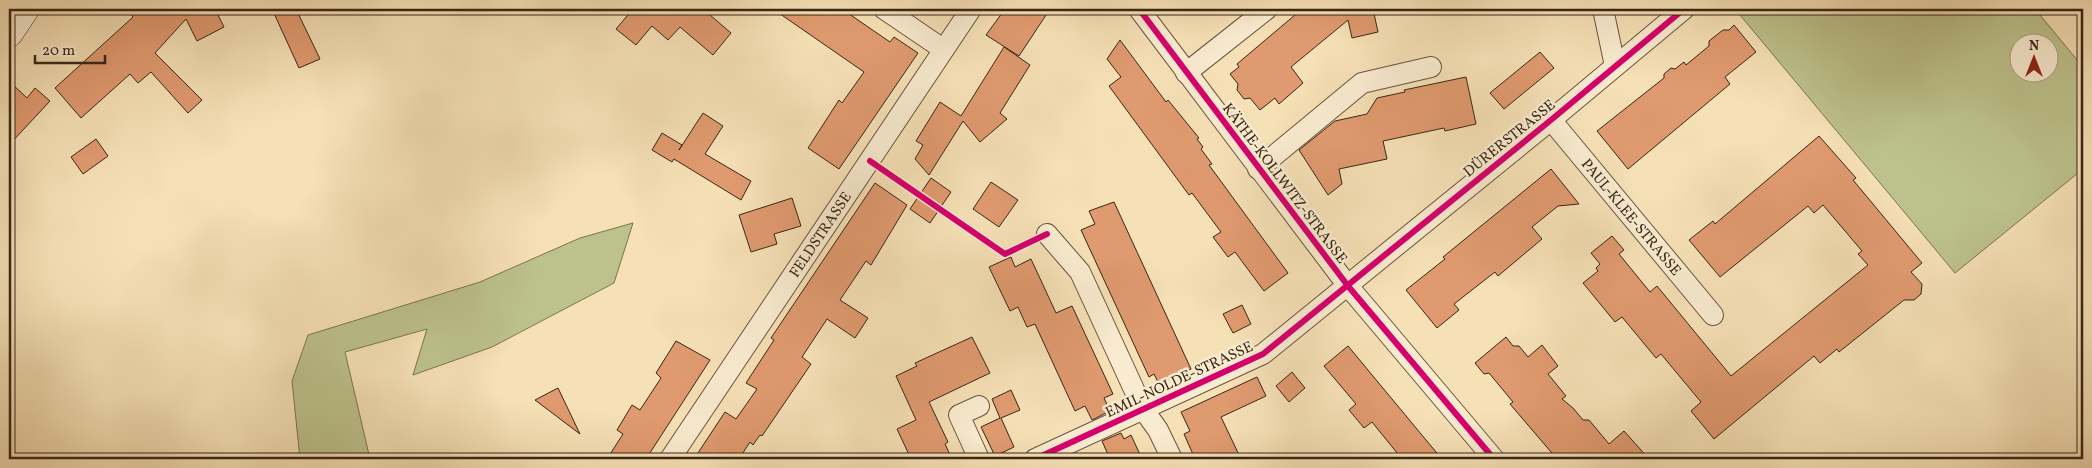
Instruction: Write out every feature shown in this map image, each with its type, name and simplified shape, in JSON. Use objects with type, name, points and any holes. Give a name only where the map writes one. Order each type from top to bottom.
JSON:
[{"type":"main road","points":[[9,33],[25,9]]},
{"type":"street","points":[[884,9],[943,49]]},
{"type":"street","name":"FELDSTRASSE","points":[[670,459],[971,9]]},
{"type":"street","name":"KÄTHE-KOLLWITZ-STRASSE","points":[[1139,9],[1348,286],[1494,459]]},
{"type":"street","points":[[1186,73],[1267,9]]},
{"type":"street","points":[[1603,9],[1615,66]]},
{"type":"street","name":"DÜRERSTRASSE","points":[[1348,286],[1684,9]]},
{"type":"street","points":[[1258,169],[1362,83],[1431,67]]},
{"type":"street","name":"PAUL-KLEE-STRASSE","points":[[1551,120],[1713,315]]},
{"type":"street","name":"EMIL-NOLDE-STRASSE","points":[[1046,234],[1080,272],[1143,409],[1158,430],[1172,459]]},
{"type":"street","name":"EMIL-NOLDE-STRASSE","points":[[1035,459],[1263,354],[1348,286]]},
{"type":"street","points":[[979,406],[959,415],[979,459]]},
{"type":"green space","points":[[1735,9],[2035,9],[2054,32],[2010,32],[2010,82],[2060,82],[2060,39],[2083,67],[2083,169],[1955,273]]},
{"type":"green space","points":[[633,223],[614,283],[492,347],[413,375],[427,329],[345,352],[370,459],[300,459],[292,381],[308,335],[480,282],[580,238]]},
{"type":"building","points":[[127,9],[215,9],[224,27],[197,41],[186,19],[155,53],[202,100],[188,113],[151,72],[138,83],[130,74],[81,118],[55,88],[133,17]]},
{"type":"building","points":[[272,9],[296,9],[320,59],[299,68]]},
{"type":"building","points":[[633,9],[703,9],[731,33],[713,55],[680,27],[668,40],[652,26],[636,45],[616,29]]},
{"type":"building","points":[[773,9],[842,9],[890,42],[894,37],[918,53],[839,169],[808,148],[839,100],[842,103],[864,72]]},
{"type":"building","points":[[1005,9],[1050,9],[1019,56],[986,35]]},
{"type":"building","points":[[1302,9],[1373,9],[1378,32],[1352,38],[1348,20],[1291,67],[1303,83],[1279,104],[1275,98],[1260,110],[1250,98],[1244,99],[1237,90],[1238,84],[1230,74],[1239,67],[1237,64]]},
{"type":"building","points":[[1734,25],[1756,52],[1725,77],[1730,84],[1628,169],[1597,131],[1664,78],[1664,74],[1671,68],[1675,69],[1684,62],[1686,65],[1709,46],[1709,41],[1723,30],[1729,30]]},
{"type":"building","points":[[1120,40],[1166,102],[1168,100],[1199,138],[1197,139],[1203,147],[1201,149],[1212,164],[1209,165],[1288,273],[1264,291],[1235,252],[1228,257],[1213,237],[1221,232],[1192,193],[1189,195],[1109,86],[1121,77],[1107,59]]},
{"type":"building","points":[[1004,47],[1030,65],[1000,113],[1007,119],[980,142],[963,121],[929,175],[915,159],[923,145],[916,141],[940,102],[961,116]]},
{"type":"building","points":[[1540,52],[1554,68],[1504,109],[1490,93]]},
{"type":"building","points":[[1466,77],[1476,124],[1445,131],[1444,128],[1383,141],[1387,159],[1339,169],[1342,184],[1328,195],[1299,150],[1335,121],[1367,114],[1377,98],[1405,92],[1404,90]]},
{"type":"building","points":[[9,81],[27,98],[35,88],[50,101],[9,145]]},
{"type":"building","points":[[703,113],[723,126],[705,154],[751,181],[741,200],[674,159],[672,162],[652,150],[662,133],[682,145],[679,150]]},
{"type":"building","points":[[1819,136],[1856,178],[1853,180],[1922,263],[1911,272],[1922,284],[1921,294],[1914,300],[1904,300],[1839,352],[1837,349],[1820,363],[1814,356],[1714,439],[1691,411],[1701,402],[1661,354],[1656,358],[1622,317],[1615,322],[1583,283],[1598,271],[1596,268],[1600,264],[1591,253],[1612,236],[1624,250],[1619,254],[1650,292],[1657,286],[1731,376],[1868,265],[1858,254],[1862,251],[1823,205],[1814,213],[1808,206],[1720,277],[1689,240],[1713,221],[1715,224]]},
{"type":"building","points":[[96,139],[108,156],[83,174],[71,157]]},
{"type":"building","points":[[1551,169],[1579,204],[1558,206],[1532,227],[1542,239],[1498,276],[1495,272],[1454,304],[1459,310],[1437,328],[1406,290],[1445,259],[1443,257]]},
{"type":"building","points":[[931,178],[951,192],[930,223],[910,209]]},
{"type":"building","points":[[991,182],[1018,200],[999,227],[973,209]]},
{"type":"building","points":[[875,183],[907,205],[871,265],[866,261],[840,300],[868,318],[855,338],[827,319],[802,357],[811,364],[762,436],[760,435],[753,445],[750,442],[739,459],[694,459],[725,412],[736,419],[757,389],[746,383],[774,340],[771,338]]},
{"type":"building","points":[[792,198],[801,226],[774,234],[777,244],[751,252],[739,215]]},
{"type":"building","points":[[1114,202],[1191,369],[1159,384],[1154,374],[1149,377],[1081,230],[1095,224],[1089,211]]},
{"type":"building","points":[[1011,257],[1015,267],[1031,259],[1056,313],[1072,306],[1113,394],[1104,398],[1110,411],[1092,420],[1085,406],[1075,411],[1035,324],[1027,327],[1018,307],[1010,311],[989,267]]},
{"type":"building","points":[[1242,305],[1251,324],[1233,333],[1223,314]]},
{"type":"building","points":[[972,337],[990,373],[929,402],[948,442],[945,444],[952,459],[911,459],[897,429],[916,420],[896,376],[917,366],[915,363]]},
{"type":"building","points":[[1506,337],[1513,346],[1519,346],[1528,357],[1542,345],[1558,366],[1548,374],[1566,396],[1562,399],[1583,420],[1589,420],[1609,444],[1624,431],[1649,459],[1557,459],[1510,404],[1513,402],[1489,373],[1484,374],[1475,363]]},
{"type":"building","points":[[676,341],[710,360],[646,459],[607,459],[623,434],[617,430],[632,405],[640,410],[661,378],[656,373]]},
{"type":"building","points":[[1348,346],[1442,459],[1402,459],[1372,422],[1364,428],[1349,410],[1356,404],[1324,366]]},
{"type":"building","points":[[1292,372],[1305,388],[1289,402],[1276,386]]},
{"type":"building","points":[[1257,377],[1266,396],[1221,417],[1241,459],[1195,459],[1184,434],[1190,431],[1181,412]]},
{"type":"building","points":[[558,388],[580,434],[535,400]]},
{"type":"building","points":[[1011,390],[1020,410],[1001,418],[1014,447],[995,456],[981,427],[1000,418],[992,399]]},
{"type":"building","points":[[1121,433],[1124,439],[1131,435],[1142,459],[1110,459],[1102,441]]},
{"type":"cycle path","points":[[1139,9],[1348,286],[1494,459]]},
{"type":"cycle path","points":[[1035,459],[1263,354],[1551,120],[1684,9]]},
{"type":"cycle path","points":[[870,161],[1005,254],[1047,234]]}]
